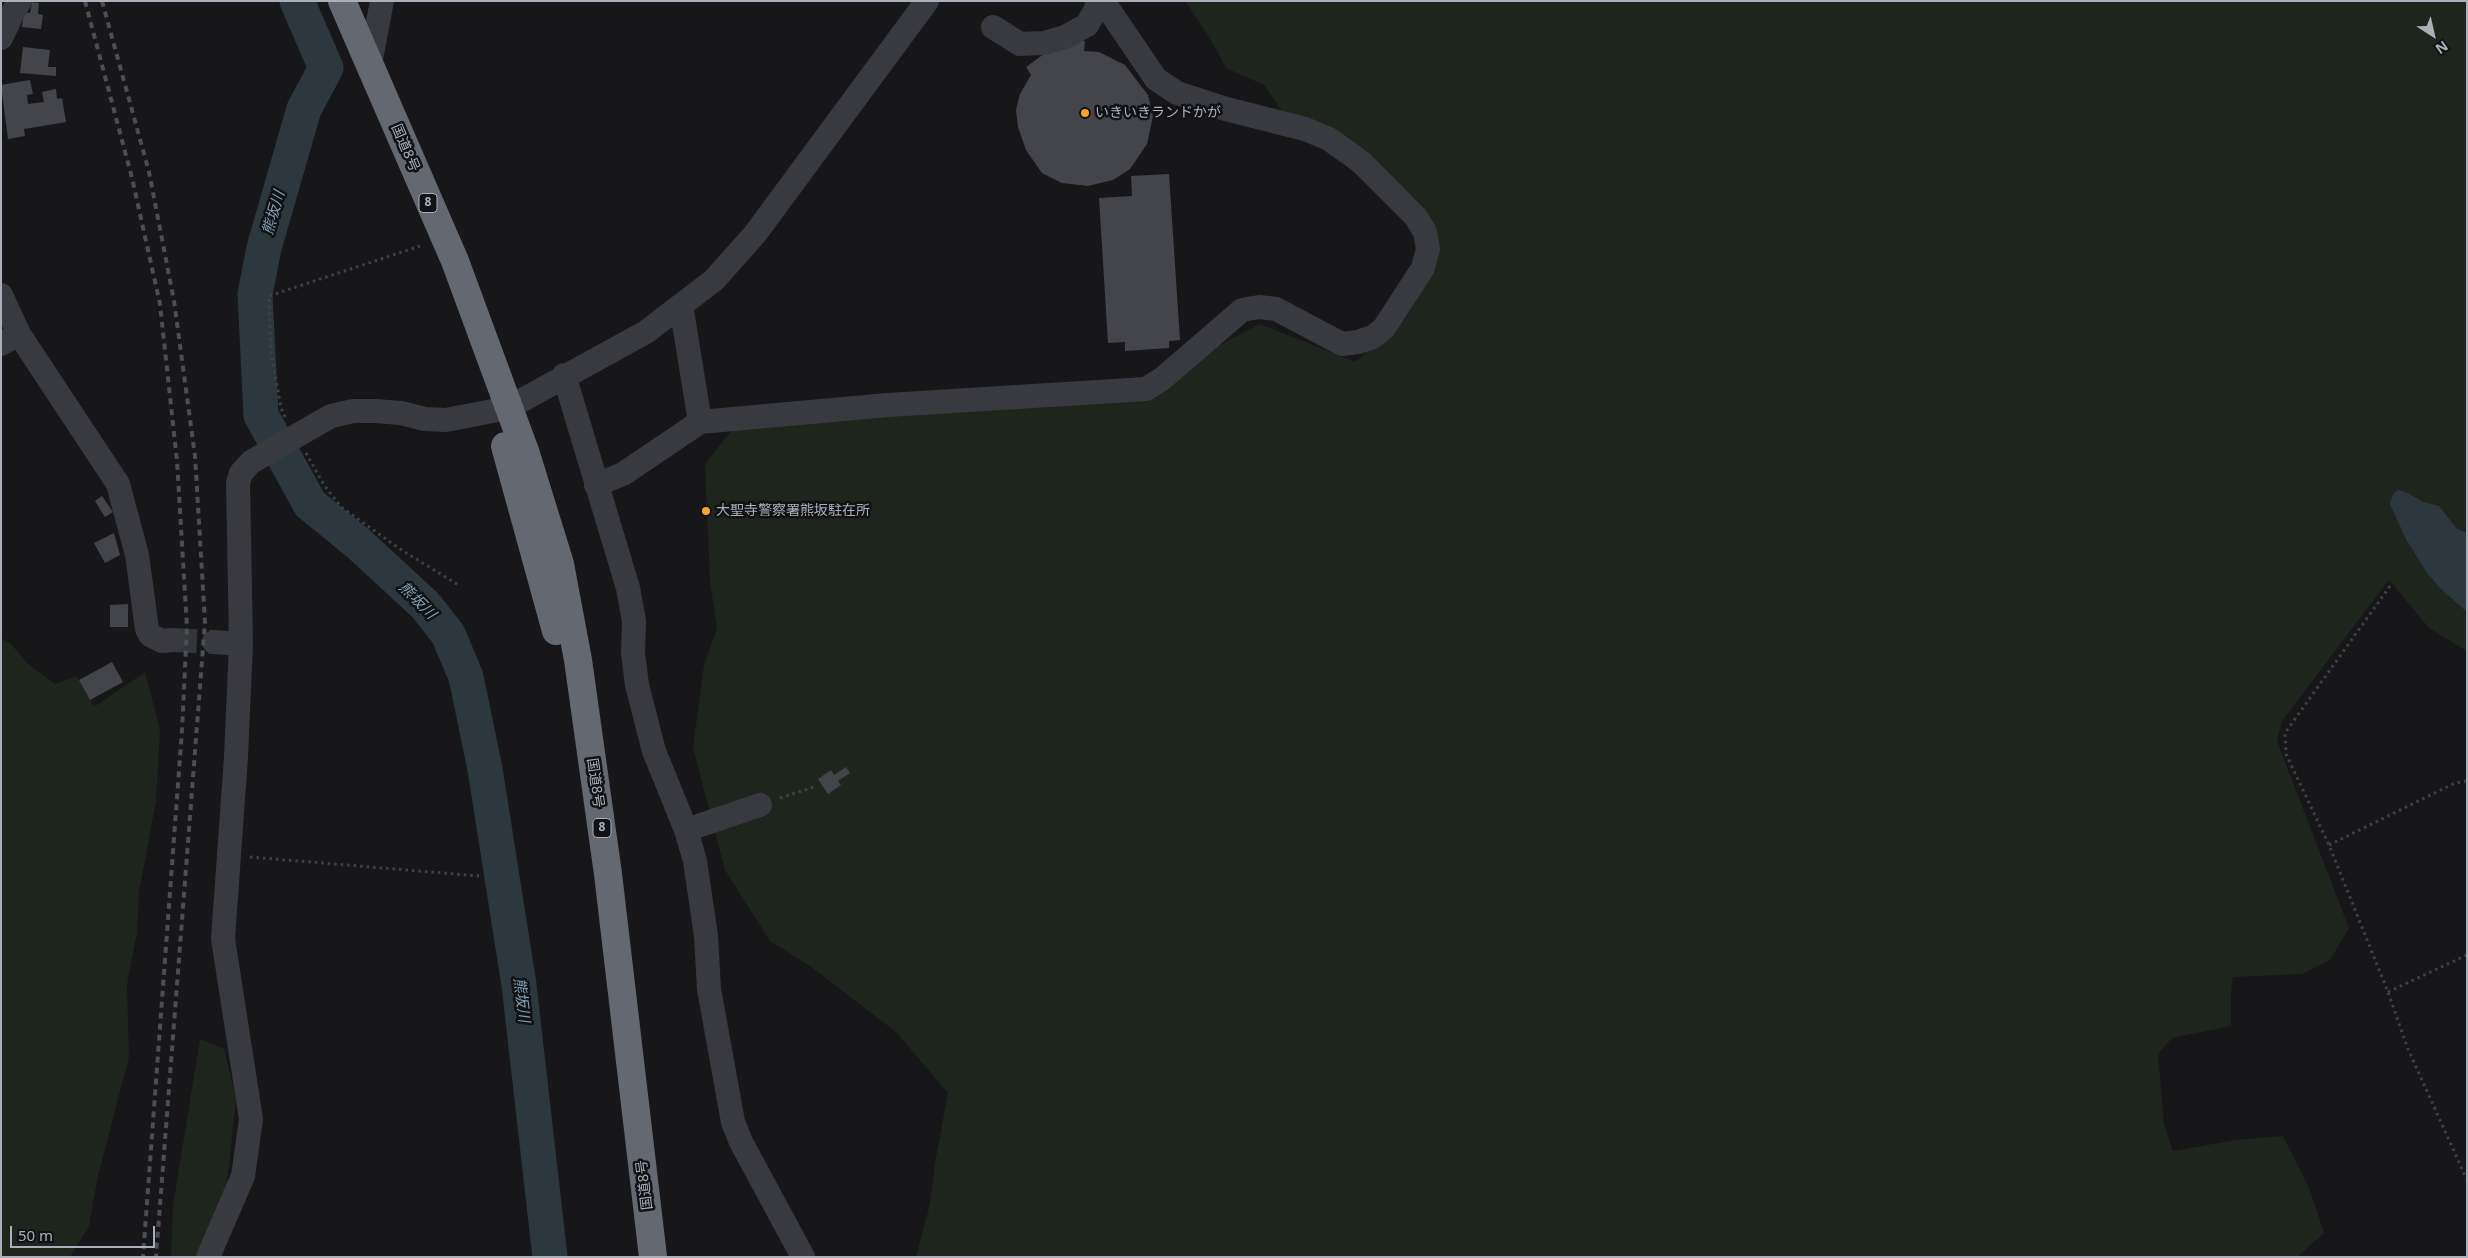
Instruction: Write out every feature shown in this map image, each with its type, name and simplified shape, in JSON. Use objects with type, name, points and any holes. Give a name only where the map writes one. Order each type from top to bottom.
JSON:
[{"type":"highway","name":"国道8号","points":[[342,1],[455,261],[525,451],[560,564],[578,660],[608,874],[653,1257]]},
{"type":"highway","name":"国道8号","points":[[508,408],[505,448],[534,549],[569,688],[580,788],[598,897],[632,1198],[636,1257]]},
{"type":"street","points":[[1,38],[20,1]]},
{"type":"street","points":[[370,64],[382,1]]},
{"type":"street","points":[[208,1257],[243,1176],[251,1119],[224,940],[242,644],[238,483],[241,473],[251,462],[331,416],[353,411],[401,413],[425,419],[446,420],[508,408],[564,375],[646,332],[714,280],[755,234],[927,1]]},
{"type":"street","points":[[993,27],[1020,44],[1044,43],[1066,36],[1087,25],[1098,1]]},
{"type":"street","points":[[596,485],[623,474],[700,422],[888,405],[1146,388],[1162,379],[1242,310],[1259,307],[1276,309],[1342,344],[1365,340],[1384,328],[1423,268],[1428,249],[1425,232],[1416,217],[1361,162],[1329,139],[1305,130],[1226,109],[1177,92],[1156,79],[1103,1]]},
{"type":"street","points":[[1,295],[10,339],[118,484],[137,555],[147,629],[150,635],[162,641],[173,640]]},
{"type":"street","points":[[681,305],[700,422]]},
{"type":"street","points":[[564,375],[628,588],[634,620],[633,653],[637,685],[654,751],[686,830],[695,861],[706,936],[709,989],[733,1122],[741,1142],[803,1257]]},
{"type":"street","points":[[214,642],[242,644]]},
{"type":"street","points":[[686,830],[760,805]]},
{"type":"path","points":[[2390,586],[2285,733],[2286,754],[2329,845],[2388,992],[2408,1049],[2467,1180]]},
{"type":"path","points":[[2329,845],[2455,783],[2467,781]]},
{"type":"path","points":[[760,805],[814,787]]},
{"type":"path","points":[[230,855],[479,876]]},
{"type":"path","points":[[2388,992],[2467,955]]},
{"type":"shaded area","points":[[1185,1],[2467,1],[2467,651],[2429,628],[2389,580],[2282,721],[2277,741],[2349,928],[2330,960],[2302,974],[2233,977],[2231,1026],[2172,1038],[2158,1054],[2164,1124],[2173,1151],[2236,1140],[2283,1136],[2309,1188],[2324,1233],[2297,1257],[916,1257],[930,1204],[935,1163],[948,1093],[896,1032],[810,966],[770,941],[725,870],[693,748],[704,665],[717,628],[710,581],[705,464],[731,431],[812,419],[1154,394],[1210,350],[1260,324],[1355,362],[1405,319],[1436,264],[1433,226],[1423,206],[1365,152],[1285,115],[1264,85],[1226,68],[1211,40]]},
{"type":"shaded area","points":[[2398,490],[2406,492],[2423,502],[2439,506],[2457,529],[2467,533],[2467,612],[2442,590],[2427,573],[2406,539],[2390,504],[2393,494]]},
{"type":"shaded area","points":[[1,638],[10,643],[29,665],[55,684],[77,676],[94,707],[145,672],[160,730],[156,801],[139,892],[137,932],[127,985],[129,1057],[97,1180],[89,1226],[70,1257],[1,1257]]},
{"type":"shaded area","points":[[200,1039],[224,1049],[236,1099],[225,1202],[200,1257],[171,1257],[173,1205]]},
{"type":"building","points":[[32,2],[39,3],[38,14],[43,15],[41,29],[22,27],[24,12],[30,13]]},
{"type":"building","name":"いきいきランドかが","points":[[1076,41],[1085,41],[1084,51],[1099,52],[1125,65],[1148,95],[1153,116],[1147,144],[1130,169],[1113,180],[1088,186],[1062,183],[1042,173],[1026,150],[1018,127],[1016,110],[1020,94],[1031,75],[1026,67],[1052,48]]},
{"type":"building","points":[[23,47],[50,50],[48,67],[56,67],[56,76],[20,73]]},
{"type":"building","points":[[30,80],[33,94],[27,95],[28,104],[44,102],[42,92],[56,89],[57,99],[62,98],[66,122],[24,129],[25,136],[8,139],[1,85]]},
{"type":"building","points":[[1169,174],[1180,340],[1169,341],[1169,348],[1125,351],[1125,342],[1108,343],[1099,198],[1132,196],[1131,176]]},
{"type":"building","points":[[102,496],[113,512],[105,517],[95,501]]},
{"type":"building","points":[[114,533],[120,555],[105,563],[94,543]]},
{"type":"building","points":[[128,604],[128,627],[110,627],[110,605]]},
{"type":"building","points":[[112,662],[123,682],[90,700],[79,680]]},
{"type":"building","points":[[846,767],[850,773],[838,781],[841,785],[828,794],[818,779],[831,770],[834,775]]},
{"type":"waterway","name":"熊坂川","points":[[297,1],[326,68],[304,109],[264,248],[255,294],[261,415],[310,504],[359,544],[425,605],[448,634],[466,677],[485,769],[519,985],[550,1257]]},
{"type":"tunnel","points":[[173,640],[214,642]]},
{"type":"railway","points":[[85,1],[132,178],[160,304],[177,461],[187,627],[182,730],[143,1257]]},
{"type":"railway","points":[[102,1],[149,172],[174,301],[195,456],[205,622],[156,1257]]},
{"type":"place","name":"いきいきランドかが","points":[[1085,113]]},
{"type":"place","name":"大聖寺警察署熊坂駐在所","points":[[706,511]]}]
